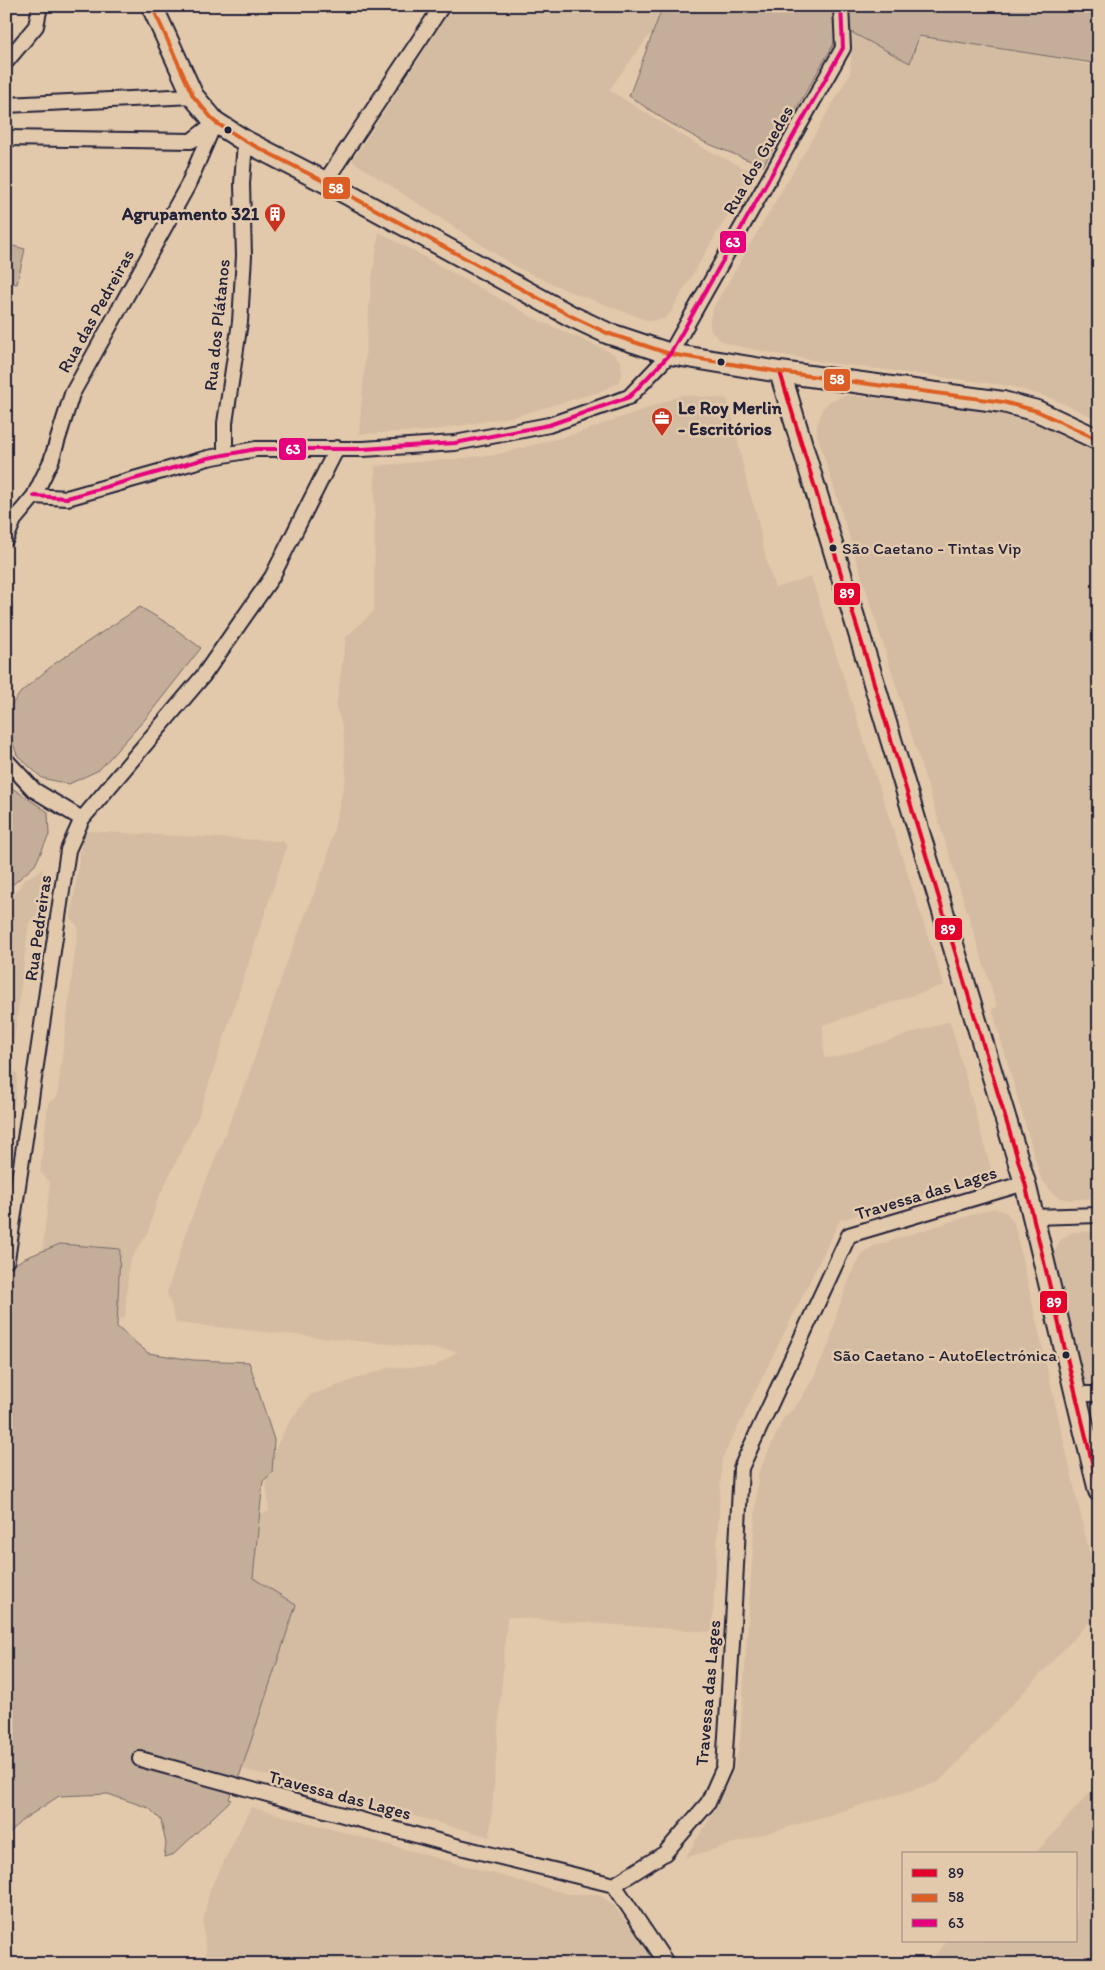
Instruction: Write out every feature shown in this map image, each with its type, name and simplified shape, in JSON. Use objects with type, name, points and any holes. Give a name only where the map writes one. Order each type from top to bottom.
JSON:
[{"type":"main road","points":[[152,6],[193,96],[215,122],[245,141],[571,316],[607,333],[670,354],[780,372],[1003,402],[1037,411],[1099,440]]},
{"type":"main road","points":[[780,372],[1025,1183],[1099,1491]]},
{"type":"street","points":[[6,62],[36,26],[40,6]]},
{"type":"street","points":[[324,182],[442,6]]},
{"type":"street","name":"Rua dos Guedes","points":[[34,496],[67,498],[225,454],[256,449],[362,449],[455,442],[549,425],[629,397],[670,354],[843,48],[841,6]]},
{"type":"street","points":[[6,105],[193,96]]},
{"type":"street","points":[[6,138],[191,141],[215,122]]},
{"type":"street","name":"Rua das Pedreiras","points":[[34,496],[51,461],[72,394],[188,185],[215,122]]},
{"type":"street","name":"Rua dos Plátanos","points":[[225,454],[225,423],[240,322],[244,256],[242,184],[245,141]]},
{"type":"street","name":"Rua Pedreiras","points":[[7,1260],[68,850],[82,818],[203,676],[272,577],[337,448]]},
{"type":"street","points":[[6,539],[14,520],[34,496]]},
{"type":"street","points":[[6,760],[34,790],[82,818]]},
{"type":"street","name":"Travessa das Lages","points":[[140,1760],[452,1845],[614,1885],[664,1853],[708,1802],[724,1767],[741,1468],[850,1235],[1025,1183]]},
{"type":"street","points":[[1034,1217],[1099,1214]]},
{"type":"street","points":[[1075,1394],[1099,1394]]},
{"type":"street","points":[[614,1885],[667,1964]]},
{"type":"shaded area","points":[[453,6],[671,6],[609,90],[703,148],[753,172],[670,313],[664,319],[649,321],[568,291],[516,267],[352,161]]},
{"type":"shaded area","points":[[663,6],[1099,6],[1099,64],[919,36],[910,63],[843,28],[763,166],[704,142],[665,120],[629,96]]},
{"type":"shaded area","points":[[854,15],[938,31],[1099,67],[1099,420],[1053,399],[1010,386],[823,362],[760,351],[725,343],[717,338],[710,329],[710,318],[713,308],[850,74]]},
{"type":"shaded area","points":[[379,232],[540,321],[613,353],[621,362],[622,373],[618,383],[599,392],[516,416],[429,431],[359,434],[371,285]]},
{"type":"shaded area","points":[[13,246],[25,249],[17,284],[6,282],[6,273]]},
{"type":"shaded area","points":[[683,395],[727,399],[748,488],[757,515],[765,556],[775,588],[811,577],[944,985],[823,1025],[824,1058],[837,1057],[950,1021],[991,1168],[985,1177],[840,1220],[722,1459],[712,1632],[507,1617],[490,1837],[243,1769],[242,1683],[209,1532],[269,1511],[265,1469],[289,1422],[310,1395],[390,1367],[434,1367],[458,1351],[176,1323],[167,1292],[189,1224],[249,1074],[285,967],[326,862],[346,776],[343,728],[336,707],[346,637],[374,611],[375,466],[495,455],[578,433]]},
{"type":"shaded area","points":[[847,395],[1001,412],[1028,420],[1099,453],[1099,1198],[1070,1200],[1061,1198],[1053,1194],[1041,1179],[992,1009],[997,1007],[817,434],[817,425],[823,408],[830,401]]},
{"type":"shaded area","points":[[140,607],[167,623],[201,648],[146,718],[99,770],[69,784],[42,778],[17,755],[6,723],[6,712],[21,692],[54,664]]},
{"type":"shaded area","points":[[6,784],[48,812],[49,835],[35,865],[11,886],[6,893]]},
{"type":"shaded area","points":[[85,831],[283,841],[287,846],[198,1117],[157,1201],[148,1232],[129,1263],[125,1318],[6,1333],[42,1253],[50,1183],[40,1172],[48,1103],[57,1097],[78,927],[71,918],[81,843]]},
{"type":"shaded area","points":[[43,869],[38,913],[29,923],[11,1066],[18,1075],[10,1137],[6,1141],[6,905],[25,879]]},
{"type":"shaded area","points":[[994,1208],[1007,1213],[1014,1223],[1099,1595],[1099,1612],[939,1782],[685,1858],[716,1808],[734,1769],[740,1740],[758,1474],[784,1417],[794,1409],[811,1382],[829,1344],[838,1310],[854,1267],[862,1254],[874,1246]]},
{"type":"shaded area","points":[[1099,1231],[1099,1439],[1053,1256],[1060,1240],[1073,1232]]},
{"type":"shaded area","points":[[60,1244],[120,1249],[117,1327],[148,1353],[193,1360],[249,1362],[274,1440],[272,1473],[263,1481],[253,1578],[296,1605],[234,1792],[231,1793],[229,1799],[231,1800],[174,1854],[164,1857],[166,1844],[161,1820],[149,1808],[108,1794],[59,1796],[21,1821],[6,1837],[6,1269],[25,1258]]},
{"type":"shaded area","points":[[1099,1782],[1099,1964],[928,1964],[946,1942],[1078,1942],[1078,1852],[1035,1852]]},
{"type":"shaded area","points":[[251,1807],[568,1894],[598,1894],[612,1903],[659,1964],[207,1964],[203,1922],[210,1889]]},
{"type":"transit line","name":"58","points":[[152,6],[193,96],[215,122],[245,141],[325,182],[571,316],[607,333],[670,354],[780,372],[1003,402],[1037,411],[1099,440]]},
{"type":"transit line","name":"63","points":[[34,496],[67,498],[208,458],[256,449],[363,449],[455,443],[549,425],[629,397],[670,354],[843,48],[841,6]]},
{"type":"transit line","name":"89","points":[[780,372],[1025,1183],[1099,1491]]},
{"type":"place","name":"Agrupamento 321","points":[[275,233]]},
{"type":"place","name":"Le Roy Merlin - Escritórios","points":[[662,437]]},
{"type":"place","name":"São Caetano - Tintas Vip","points":[[833,548]]},
{"type":"place","name":"São Caetano - AutoElectrónica","points":[[1066,1355]]}]
